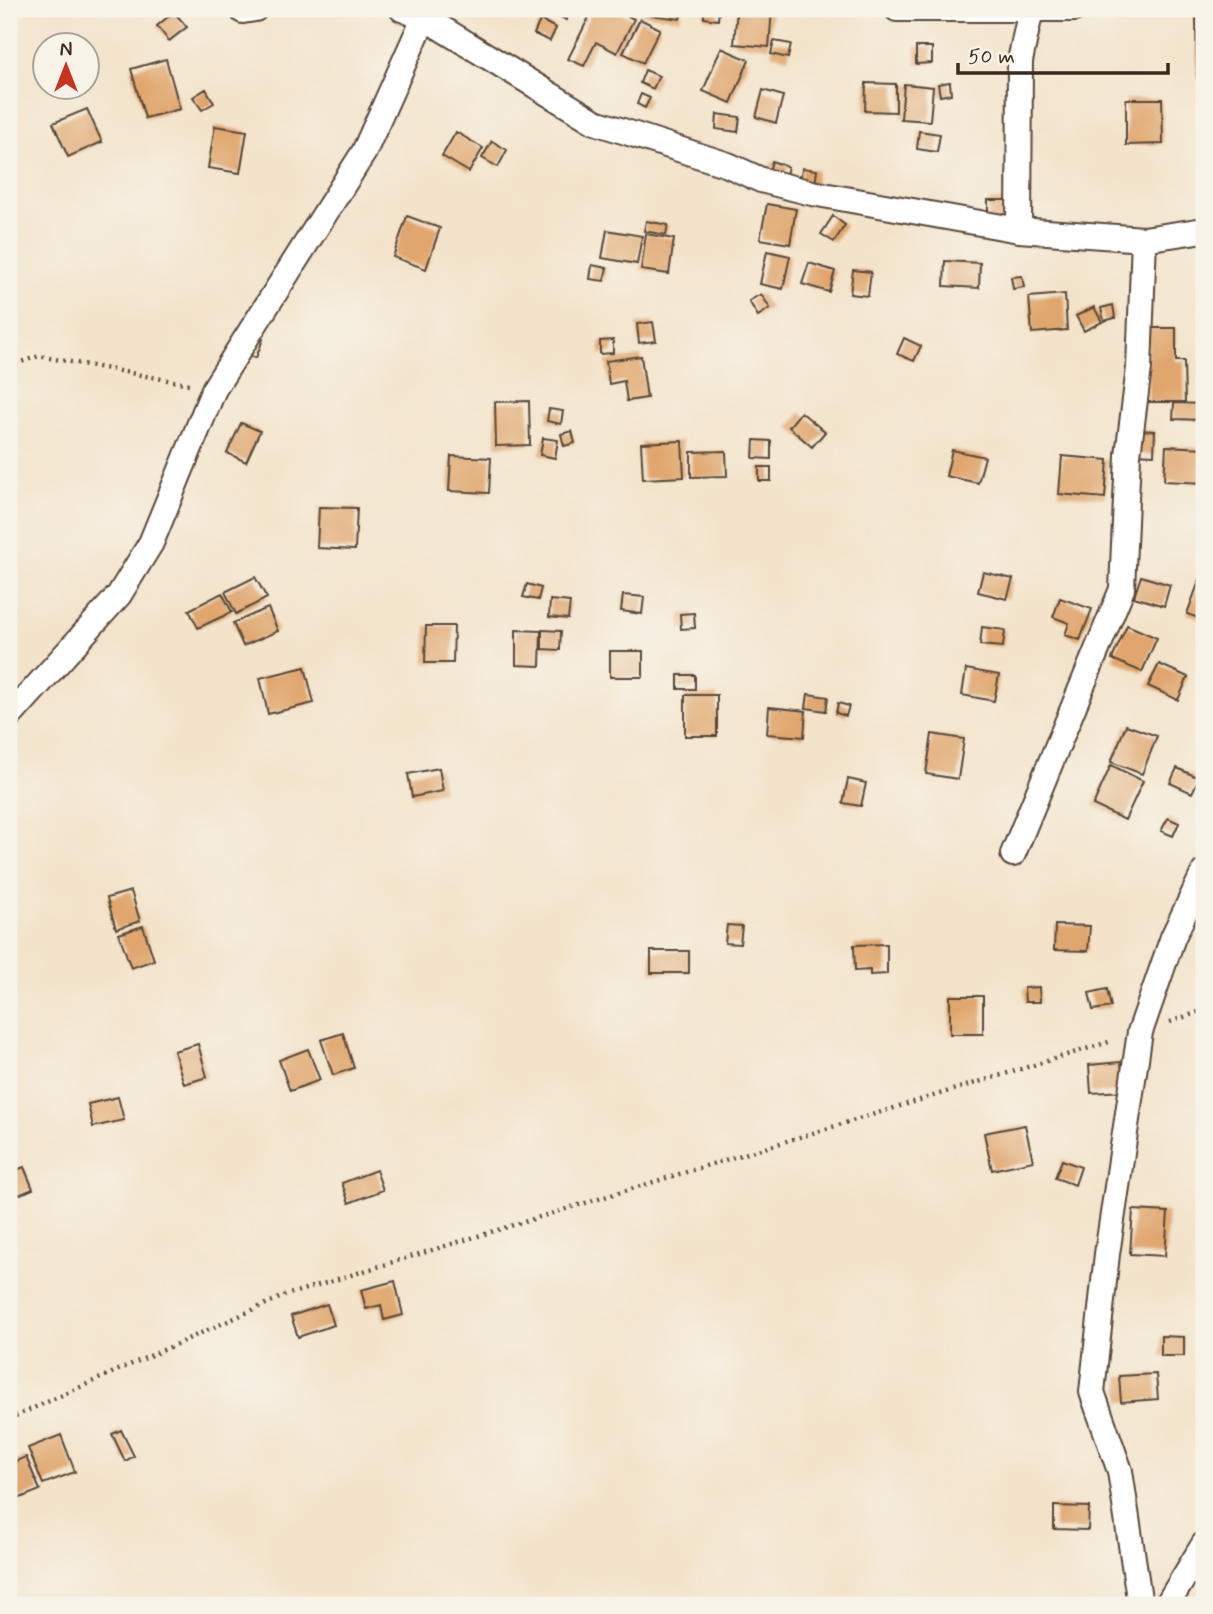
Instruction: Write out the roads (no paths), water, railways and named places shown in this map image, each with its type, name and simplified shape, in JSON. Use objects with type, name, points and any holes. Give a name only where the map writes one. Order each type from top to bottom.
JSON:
[{"type":"street","points":[[897,9],[1074,9]]},
{"type":"street","points":[[1019,230],[1020,61],[1031,9]]},
{"type":"street","points":[[9,717],[120,595],[151,543],[214,389],[364,152],[418,11],[595,122],[728,165],[761,180],[869,204],[1019,230],[1144,239],[1204,230]]},
{"type":"street","points":[[1013,854],[1122,589],[1128,455],[1139,368],[1144,239]]},
{"type":"street","points":[[1140,1605],[1120,1471],[1092,1392],[1107,1254],[1140,1032],[1173,937],[1204,872]]},
{"type":"street","points":[[1167,1605],[1204,1544]]}]
